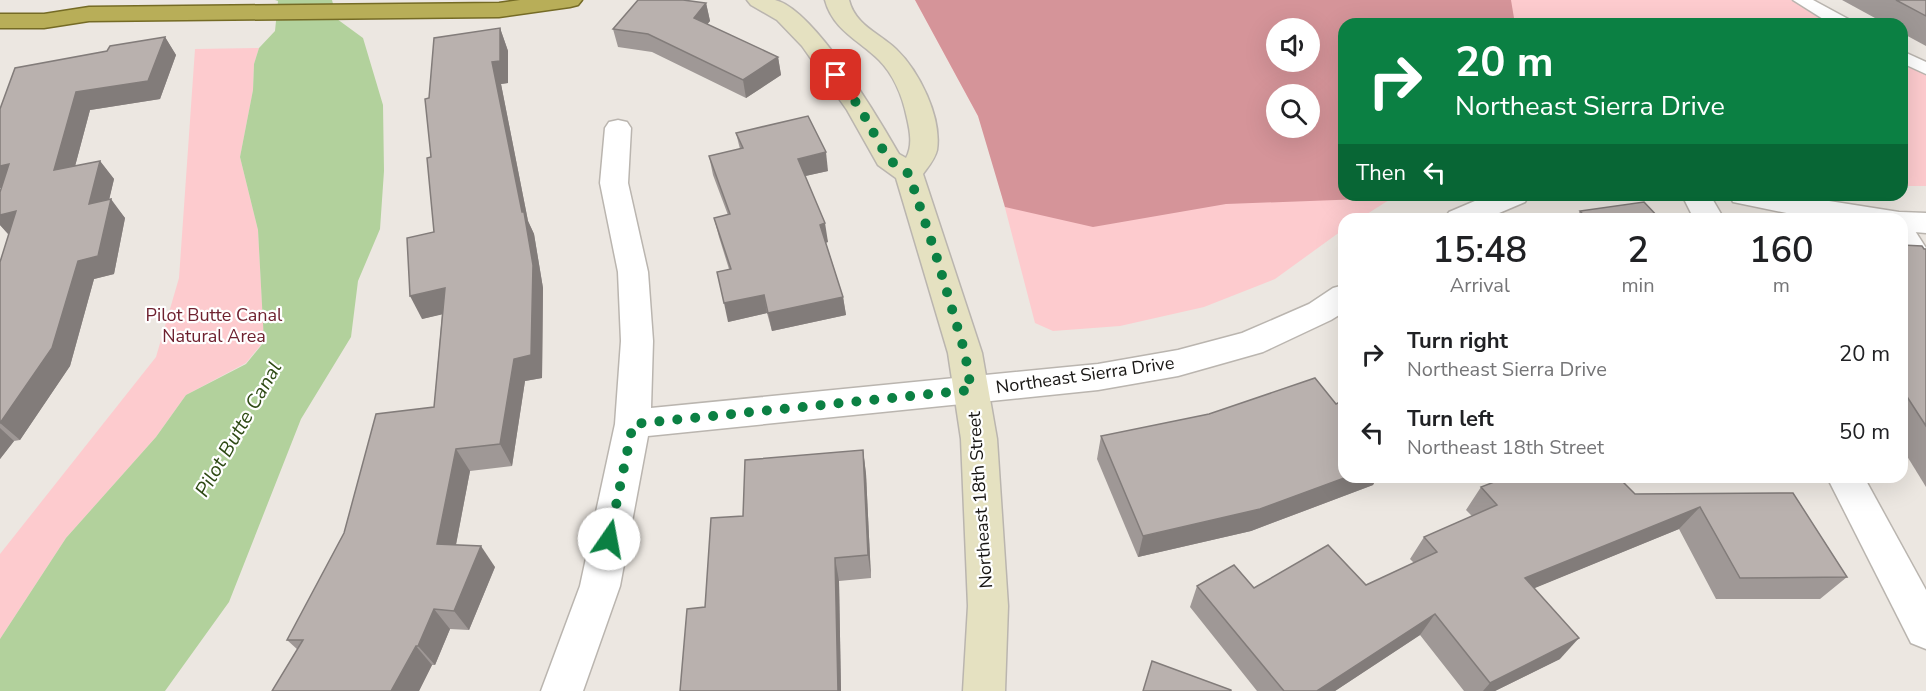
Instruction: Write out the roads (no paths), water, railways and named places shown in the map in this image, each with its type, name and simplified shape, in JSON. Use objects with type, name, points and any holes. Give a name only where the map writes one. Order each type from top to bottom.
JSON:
[{"type":"highway","points":[[424,9],[464,0]]},
{"type":"highway","points":[[0,21],[44,21],[90,14],[347,10],[374,5],[424,9],[499,10],[570,0]]},
{"type":"highway","points":[[0,6],[60,8],[90,14]]},
{"type":"main road","points":[[759,0],[785,15],[811,41],[860,108],[888,159],[909,174],[923,151],[921,119],[904,74],[888,54],[847,22],[840,13],[837,0]]},
{"type":"main road","name":"Northeast 18th Street","points":[[909,174],[962,342],[979,440],[987,606],[984,691]]},
{"type":"street","points":[[562,691],[600,586],[633,424],[637,341],[633,272],[614,183],[618,128]]},
{"type":"street","points":[[1473,213],[1501,201]]},
{"type":"street","points":[[1773,201],[1842,213]]},
{"type":"street","points":[[1908,221],[1926,223]]},
{"type":"street","name":"Northeast Sierra Drive","points":[[633,424],[1098,377],[1179,363],[1251,343],[1320,312],[1338,300]]},
{"type":"street","points":[[1848,483],[1926,630]]},
{"type":"lane","points":[[1801,0],[1833,18]]},
{"type":"lane","points":[[1908,59],[1926,69]]},
{"type":"lane","points":[[1908,237],[1926,265]]},
{"type":"water","name":"Pilot Butte Canal","points":[[275,0],[332,0],[337,19],[363,38],[383,105],[384,171],[380,229],[358,281],[351,337],[301,419],[229,602],[165,691],[0,691],[0,639],[66,538],[156,437],[186,395],[246,364],[264,342],[258,230],[240,157],[253,90],[254,64],[259,48],[275,31],[278,1]]},
{"type":"park label","name":"Pilot Butte Canal Natural Area","points":[[214,325]]}]
